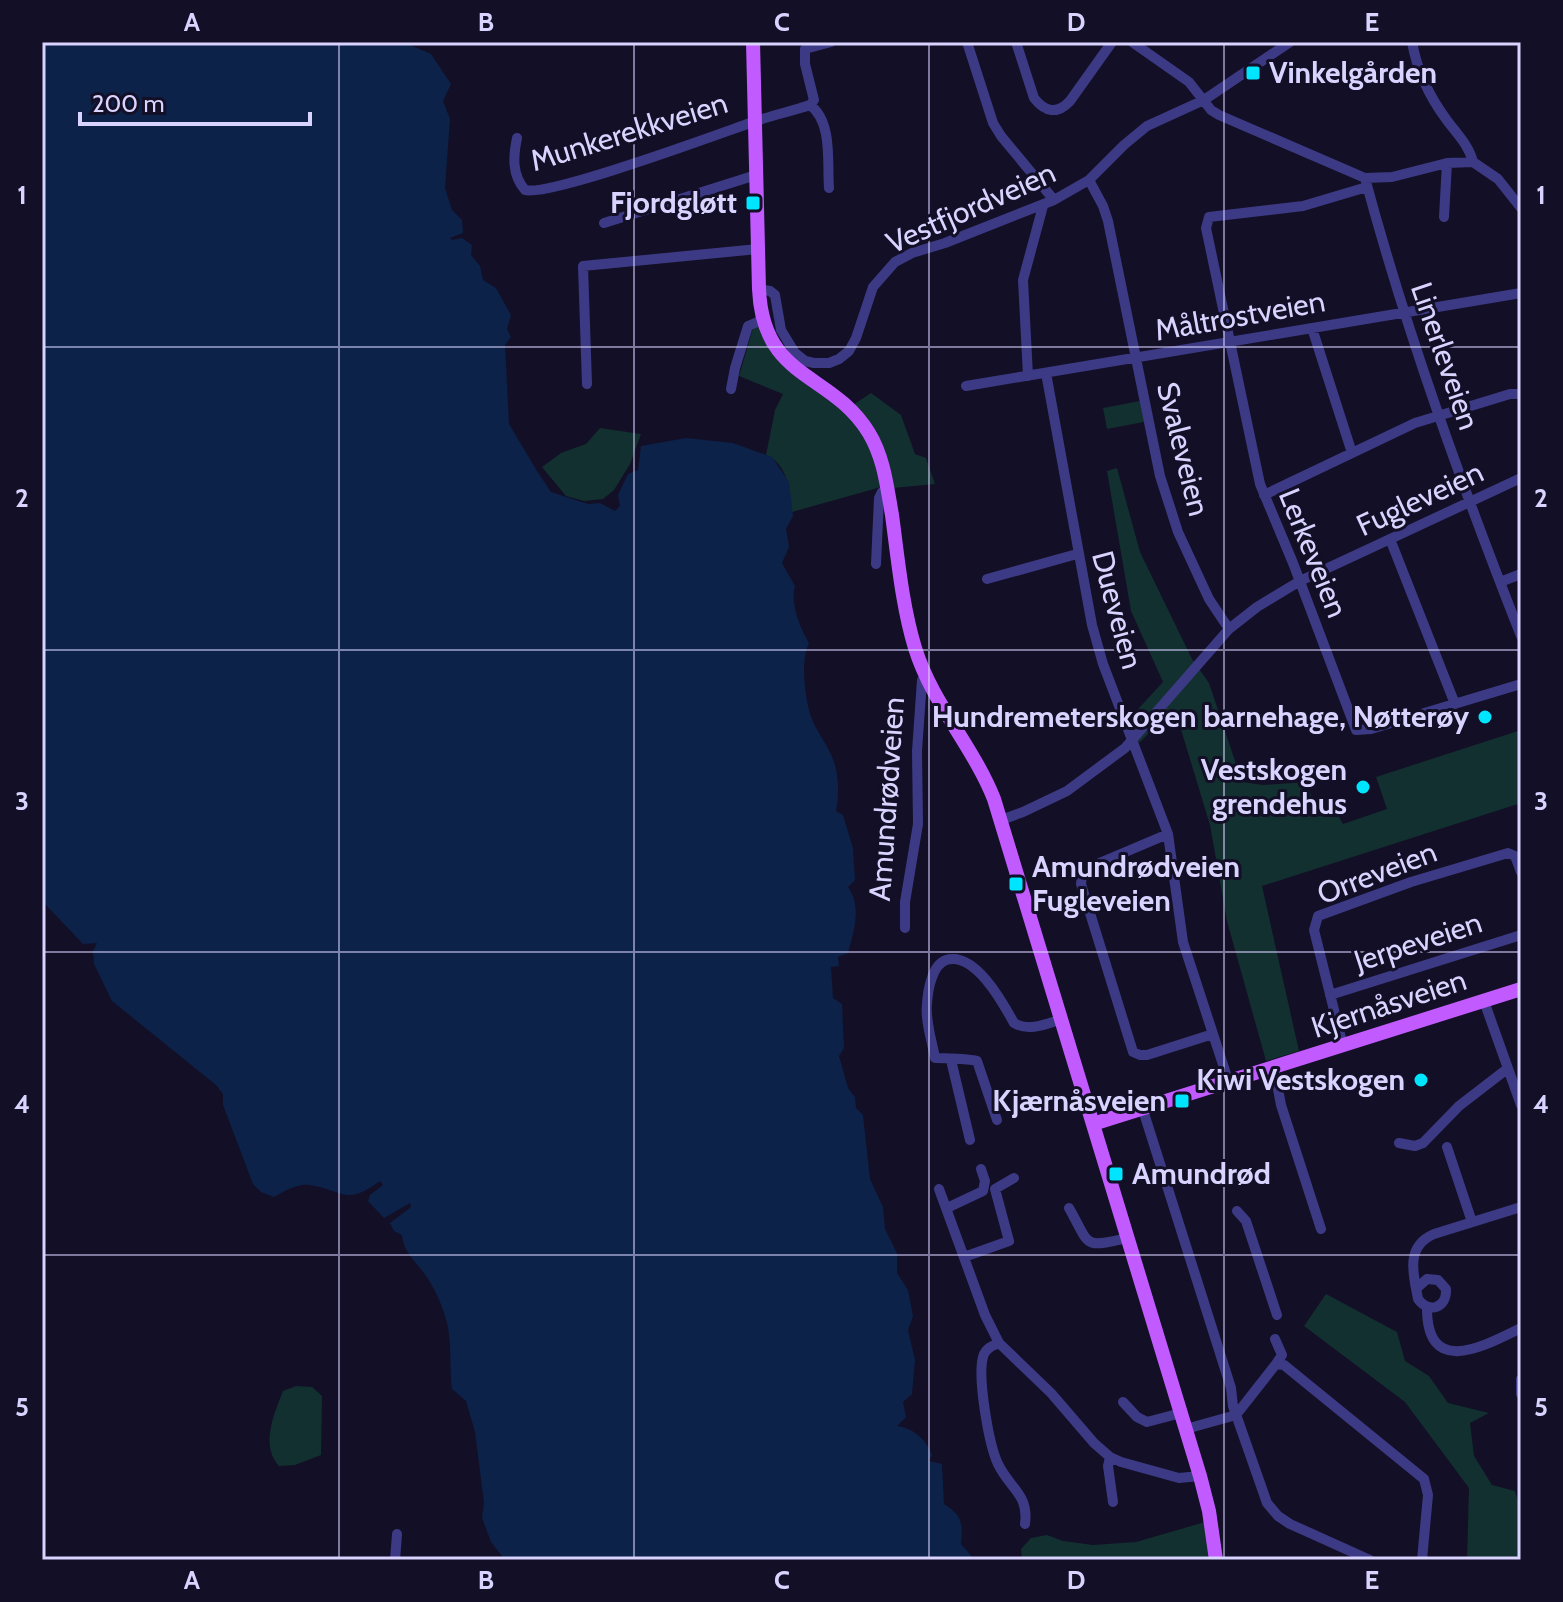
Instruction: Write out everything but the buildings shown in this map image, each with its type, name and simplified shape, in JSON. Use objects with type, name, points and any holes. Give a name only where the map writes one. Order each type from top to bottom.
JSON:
[{"type":"main road","name":"Munkerekkveien","points":[[753,42],[759,289]]},
{"type":"main road","name":"Amundrødveien","points":[[759,289],[762,320],[772,343],[785,361],[845,406],[861,422],[876,446],[888,490],[911,630],[926,675],[982,771],[1001,820],[1200,1476],[1216,1560]]},
{"type":"main road","name":"Kjernåsveien","points":[[1093,1124],[1521,989]]},
{"type":"street","points":[[829,188],[824,128],[817,111],[810,105],[814,100],[805,64],[805,49],[831,42]]},
{"type":"street","points":[[967,42],[993,123],[1054,200]]},
{"type":"street","points":[[1016,42],[1034,98],[1040,105],[1054,111],[1070,101],[1112,42]]},
{"type":"street","points":[[1132,42],[1189,82],[1211,110],[1366,182]]},
{"type":"street","name":"Vestfjordveien","points":[[759,289],[775,295],[781,330],[795,353],[805,361],[829,363],[849,351],[873,287],[895,262],[1054,200],[1089,180],[1147,126],[1204,100],[1290,42]]},
{"type":"street","points":[[1412,42],[1418,67],[1432,99],[1468,149],[1473,162],[1498,179],[1521,208]]},
{"type":"street","name":"Munkerekkveien","points":[[517,138],[514,159],[517,179],[525,190],[535,192],[810,105]]},
{"type":"street","points":[[1352,192],[1366,182],[1447,163],[1473,162]]},
{"type":"street","points":[[1444,217],[1447,163]]},
{"type":"street","points":[[1351,173],[1352,192]]},
{"type":"street","points":[[604,223],[756,175]]},
{"type":"street","name":"Svaleveien","points":[[1089,180],[1101,200],[1108,221],[1155,459],[1173,520],[1209,599],[1229,629]]},
{"type":"street","name":"Linerleveien","points":[[1366,182],[1437,415],[1521,636]]},
{"type":"street","name":"Lerkeveien","points":[[1352,192],[1303,206],[1209,217],[1207,220],[1206,228],[1264,495],[1356,730],[1371,729],[1521,684]]},
{"type":"street","points":[[1028,376],[1023,280],[1043,206]]},
{"type":"street","points":[[587,384],[583,266],[758,249]]},
{"type":"street","name":"Måltrostveien","points":[[966,386],[1521,293]]},
{"type":"street","points":[[731,389],[748,326],[762,320]]},
{"type":"street","points":[[1312,328],[1352,453]]},
{"type":"street","name":"Dueveien","points":[[1046,373],[1077,554],[1095,638],[1168,834],[1183,942],[1229,1083]]},
{"type":"street","points":[[1264,495],[1437,415],[1521,394]]},
{"type":"street","name":"Fugleveien","points":[[1001,820],[1067,791],[1096,772],[1133,740],[1229,629],[1257,607],[1300,581],[1521,478]]},
{"type":"street","points":[[876,564],[879,498],[882,492],[888,490]]},
{"type":"street","points":[[1390,539],[1455,704]]},
{"type":"street","points":[[987,579],[1077,554]]},
{"type":"street","points":[[1500,582],[1521,574]]},
{"type":"street","name":"Amundrødveien","points":[[905,928],[905,902],[918,824],[917,751],[922,680],[926,675]]},
{"type":"street","points":[[1168,834],[1090,867],[1082,875],[1081,884],[1133,1052],[1147,1055],[1213,1034]]},
{"type":"street","name":"Orreveien","points":[[1343,1046],[1314,930],[1318,916],[1411,882],[1508,853],[1515,856],[1521,872]]},
{"type":"street","name":"Jerpeveien","points":[[1330,995],[1521,935]]},
{"type":"street","points":[[997,1120],[977,1061],[971,1058],[935,1058],[927,1003],[937,966],[955,958],[971,966],[994,989],[1014,1023],[1020,1027],[1033,1027],[1062,1019]]},
{"type":"street","points":[[1484,1001],[1521,1105]]},
{"type":"street","points":[[951,1060],[970,1140]]},
{"type":"street","points":[[1274,1068],[1281,1105],[1321,1229]]},
{"type":"street","points":[[1399,1143],[1415,1146],[1423,1143],[1459,1106],[1507,1069]]},
{"type":"street","points":[[1143,1110],[1231,1388],[1236,1415],[1264,1496],[1273,1512],[1290,1524],[1370,1560]]},
{"type":"street","points":[[1447,1147],[1472,1222]]},
{"type":"street","points":[[947,1208],[983,1191],[985,1181],[981,1169]]},
{"type":"street","points":[[964,1257],[1009,1241],[995,1189],[1014,1178]]},
{"type":"street","points":[[939,1189],[999,1343],[1110,1457],[1179,1478],[1200,1476]]},
{"type":"street","points":[[1521,1207],[1434,1234],[1420,1243],[1412,1266],[1418,1299],[1427,1308],[1428,1328],[1447,1350],[1467,1352],[1521,1328]]},
{"type":"street","points":[[1069,1208],[1084,1238],[1090,1243],[1099,1245],[1128,1238]]},
{"type":"street","points":[[1237,1211],[1246,1221],[1277,1315]]},
{"type":"street","points":[[1418,1287],[1427,1279],[1432,1279],[1438,1280],[1446,1289],[1442,1304],[1427,1308]]},
{"type":"street","points":[[1186,1429],[1236,1415],[1282,1355],[1275,1339]]},
{"type":"street","points":[[999,1343],[988,1348],[983,1359],[987,1423],[999,1466],[1026,1505],[1025,1524]]},
{"type":"street","points":[[1276,1364],[1291,1369],[1424,1479],[1428,1495],[1422,1560]]},
{"type":"street","points":[[1521,1379],[1521,1394]]},
{"type":"street","points":[[1123,1402],[1137,1417],[1147,1422],[1181,1413]]},
{"type":"street","points":[[1110,1457],[1108,1466],[1113,1502]]},
{"type":"street","points":[[395,1560],[397,1534]]},
{"type":"green space","points":[[760,324],[779,360],[841,407],[858,427],[875,460],[881,487],[792,512],[783,472],[766,455],[775,410],[783,394],[739,376],[753,328]]},
{"type":"green space","points":[[871,393],[901,415],[915,454],[926,458],[935,484],[893,488],[885,451],[876,430],[853,405]]},
{"type":"green space","points":[[1140,401],[1144,422],[1107,429],[1103,408]]},
{"type":"green space","points":[[600,428],[641,434],[630,464],[614,490],[603,499],[584,501],[566,496],[542,467],[561,453],[586,444]]},
{"type":"green space","points":[[1117,468],[1140,552],[1192,659],[1209,683],[1242,782],[1263,785],[1307,782],[1317,816],[1339,817],[1343,824],[1387,809],[1376,777],[1521,730],[1521,803],[1262,886],[1299,1051],[1266,1061],[1227,921],[1210,825],[1179,723],[1153,729],[1139,743],[1129,719],[1163,682],[1131,611],[1107,471]]},
{"type":"green space","points":[[1326,1294],[1397,1332],[1405,1361],[1429,1376],[1448,1403],[1489,1413],[1470,1423],[1474,1456],[1492,1485],[1515,1491],[1521,1513],[1521,1560],[1467,1560],[1469,1488],[1405,1402],[1304,1326]]},
{"type":"green space","points":[[296,1386],[312,1387],[322,1396],[321,1455],[295,1465],[279,1466],[270,1449],[270,1429],[283,1391]]},
{"type":"green space","points":[[1205,1522],[1211,1560],[1022,1560],[1021,1549],[1031,1538],[1047,1535],[1063,1541],[1093,1545],[1136,1542]]},
{"type":"water","points":[[42,42],[403,42],[431,54],[451,84],[443,101],[450,119],[445,188],[452,210],[462,220],[463,233],[450,238],[462,238],[472,245],[471,255],[480,266],[483,280],[496,288],[511,315],[507,329],[511,337],[505,345],[509,424],[551,492],[588,504],[600,503],[615,511],[620,506],[618,495],[628,474],[638,470],[641,446],[686,438],[733,443],[772,457],[789,482],[793,516],[786,529],[789,547],[782,563],[795,586],[797,615],[809,643],[804,669],[809,709],[834,762],[838,786],[836,811],[843,815],[853,848],[855,880],[848,887],[855,902],[854,927],[848,953],[838,957],[839,966],[831,967],[833,998],[842,1004],[844,1048],[839,1056],[848,1088],[855,1097],[856,1108],[863,1115],[870,1179],[883,1207],[885,1229],[897,1253],[897,1273],[908,1290],[913,1316],[908,1330],[915,1360],[912,1394],[903,1402],[906,1417],[897,1426],[919,1436],[932,1455],[929,1461],[942,1464],[944,1504],[958,1516],[961,1544],[975,1560],[505,1560],[491,1542],[482,1518],[484,1503],[475,1432],[466,1401],[452,1389],[447,1322],[430,1282],[407,1251],[402,1235],[394,1231],[390,1223],[411,1207],[410,1203],[384,1218],[368,1201],[370,1195],[383,1185],[380,1181],[352,1195],[305,1185],[274,1197],[261,1192],[253,1184],[223,1105],[223,1094],[216,1085],[112,1001],[94,964],[93,951],[97,943],[83,944],[42,901]]},
{"type":"place","name":"Vinkelgården","points":[[1253,73]]},
{"type":"place","name":"Fjordgløtt","points":[[753,203]]},
{"type":"place","name":"Hundremeterskogen barnehage, Nøtterøy","points":[[1485,717]]},
{"type":"place","name":"Vestskogen grendehus","points":[[1363,787]]},
{"type":"place","name":"Amundrødveien Fugleveien","points":[[1016,884]]},
{"type":"place","name":"Kiwi Vestskogen","points":[[1421,1080]]},
{"type":"place","name":"Kjærnåsveien","points":[[1182,1101]]},
{"type":"place","name":"Amundrød","points":[[1116,1174]]}]
